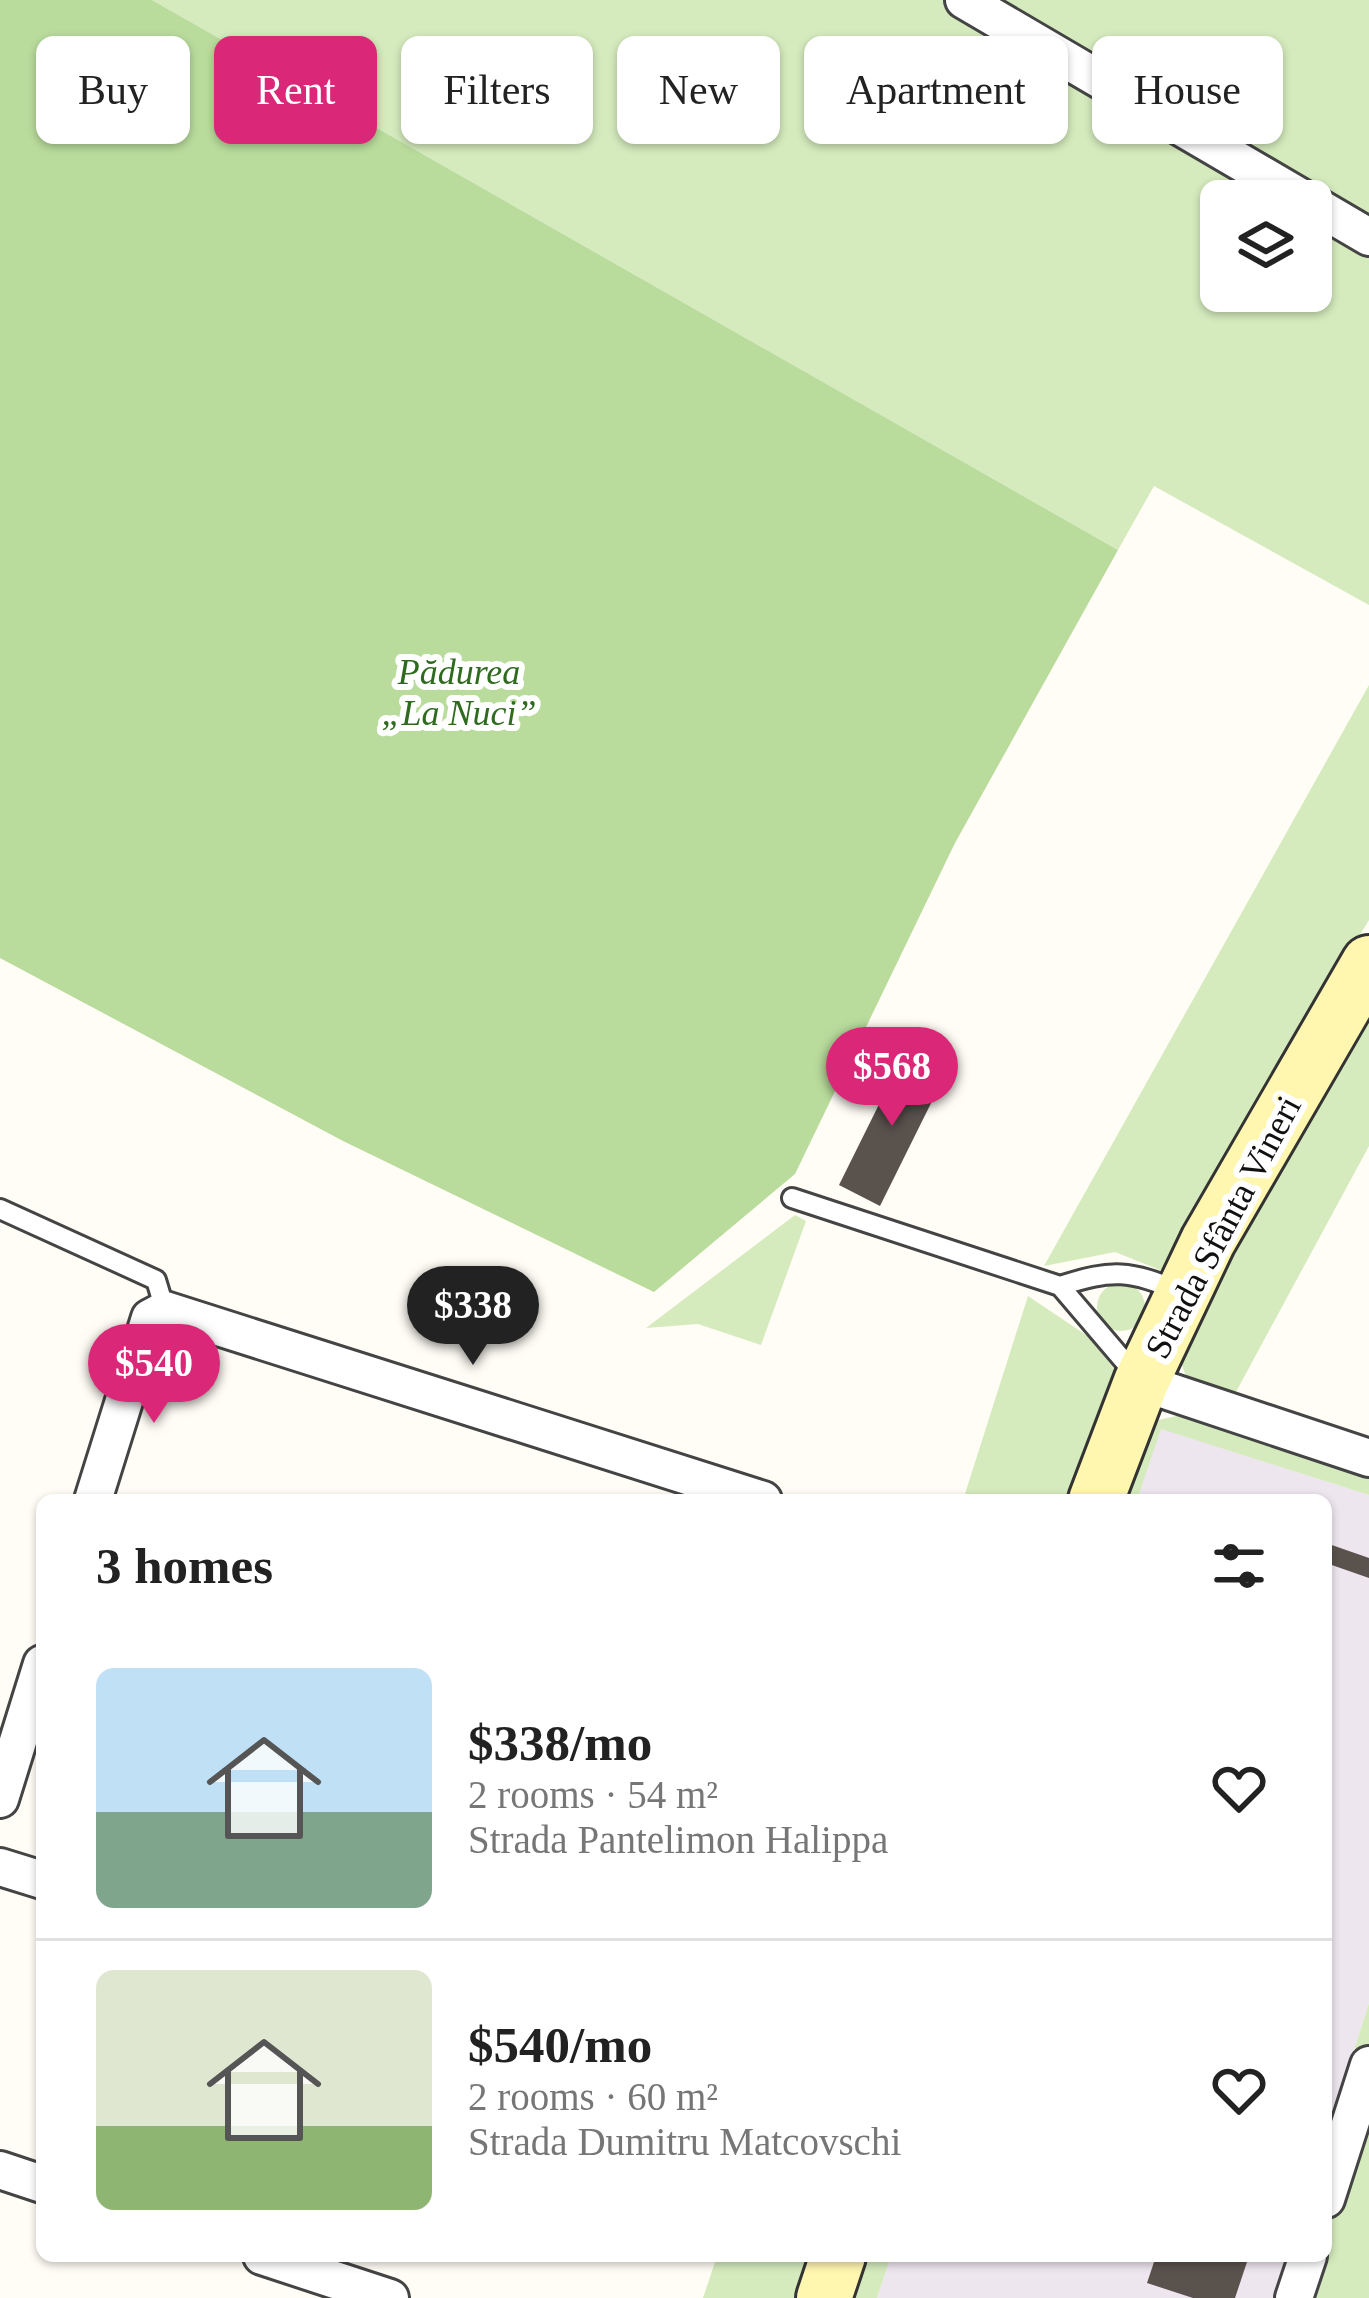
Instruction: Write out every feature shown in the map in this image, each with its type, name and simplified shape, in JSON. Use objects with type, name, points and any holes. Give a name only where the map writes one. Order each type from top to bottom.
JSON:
[{"type":"street","points":[[964,0],[1271,180]]},
{"type":"street","points":[[1332,215],[1369,237]]},
{"type":"street","name":"Strada Sfânta Vineri","points":[[1098,1494],[1141,1382],[1183,1293],[1369,963]]},
{"type":"street","points":[[95,1494],[150,1318],[165,1310],[744,1494]]},
{"type":"street","points":[[1141,1382],[1369,1458]]},
{"type":"street","points":[[0,1799],[36,1683]]},
{"type":"street","points":[[0,1867],[36,1878]]},
{"type":"street","points":[[1332,2181],[1369,2065]]},
{"type":"street","points":[[0,2170],[36,2182]]},
{"type":"street","points":[[280,2262],[390,2298]]},
{"type":"street","points":[[824,2298],[836,2262]]},
{"type":"street","points":[[1294,2298],[1306,2262]]},
{"type":"lane","points":[[792,1198],[1060,1286],[1141,1382]]},
{"type":"lane","points":[[0,1209],[156,1280],[165,1310]]},
{"type":"lane","points":[[1060,1286],[1102,1272],[1136,1273],[1183,1293]]},
{"type":"shaded area","points":[[1160,1428],[1369,1495],[1369,2003],[1332,2119],[1332,1494],[1139,1494]]},
{"type":"shaded area","points":[[889,2262],[1286,2262],[1275,2298],[877,2298]]},
{"type":"green space","name":"Pădurea „La Nuci”","points":[[0,0],[152,0],[215,36],[214,144],[377,144],[377,128],[1118,550],[955,843],[795,1174],[654,1292],[343,1141],[0,958]]},
{"type":"green space","points":[[152,0],[1369,0],[1369,605],[1154,486],[1118,550],[405,144],[593,144],[593,36],[401,36],[401,142],[377,128],[377,36],[215,36]]},
{"type":"green space","points":[[1369,685],[1369,920],[1295,1042],[1175,1267],[1160,1270],[1115,1252],[1044,1266]]},
{"type":"green space","points":[[1369,995],[1369,1146],[1230,1403],[1187,1379],[1179,1357],[1181,1340]]},
{"type":"green space","points":[[795,1215],[806,1221],[761,1345],[698,1324],[646,1328]]},
{"type":"green space","points":[[1121,1283],[1138,1290],[1145,1307],[1138,1324],[1121,1331],[1104,1324],[1097,1307],[1104,1290]]},
{"type":"green space","points":[[1028,1296],[1089,1337],[1119,1375],[1073,1494],[965,1494]]},
{"type":"green space","points":[[1190,1413],[1369,1467],[1369,1495],[1161,1429],[1139,1494],[1117,1494],[1145,1423]]},
{"type":"green space","points":[[1369,2003],[1369,2298],[1275,2298],[1286,2262],[1332,2262],[1332,2119]]},
{"type":"green space","points":[[715,2262],[813,2262],[801,2298],[703,2298]]},
{"type":"green space","points":[[853,2262],[889,2262],[877,2298],[841,2298]]},
{"type":"building","points":[[905,1052],[946,1073],[880,1206],[839,1185]]},
{"type":"building","points":[[1332,1545],[1369,1558],[1369,1578],[1332,1565]]},
{"type":"building","points":[[1154,2262],[1247,2262],[1235,2298],[1193,2298],[1147,2283]]}]
